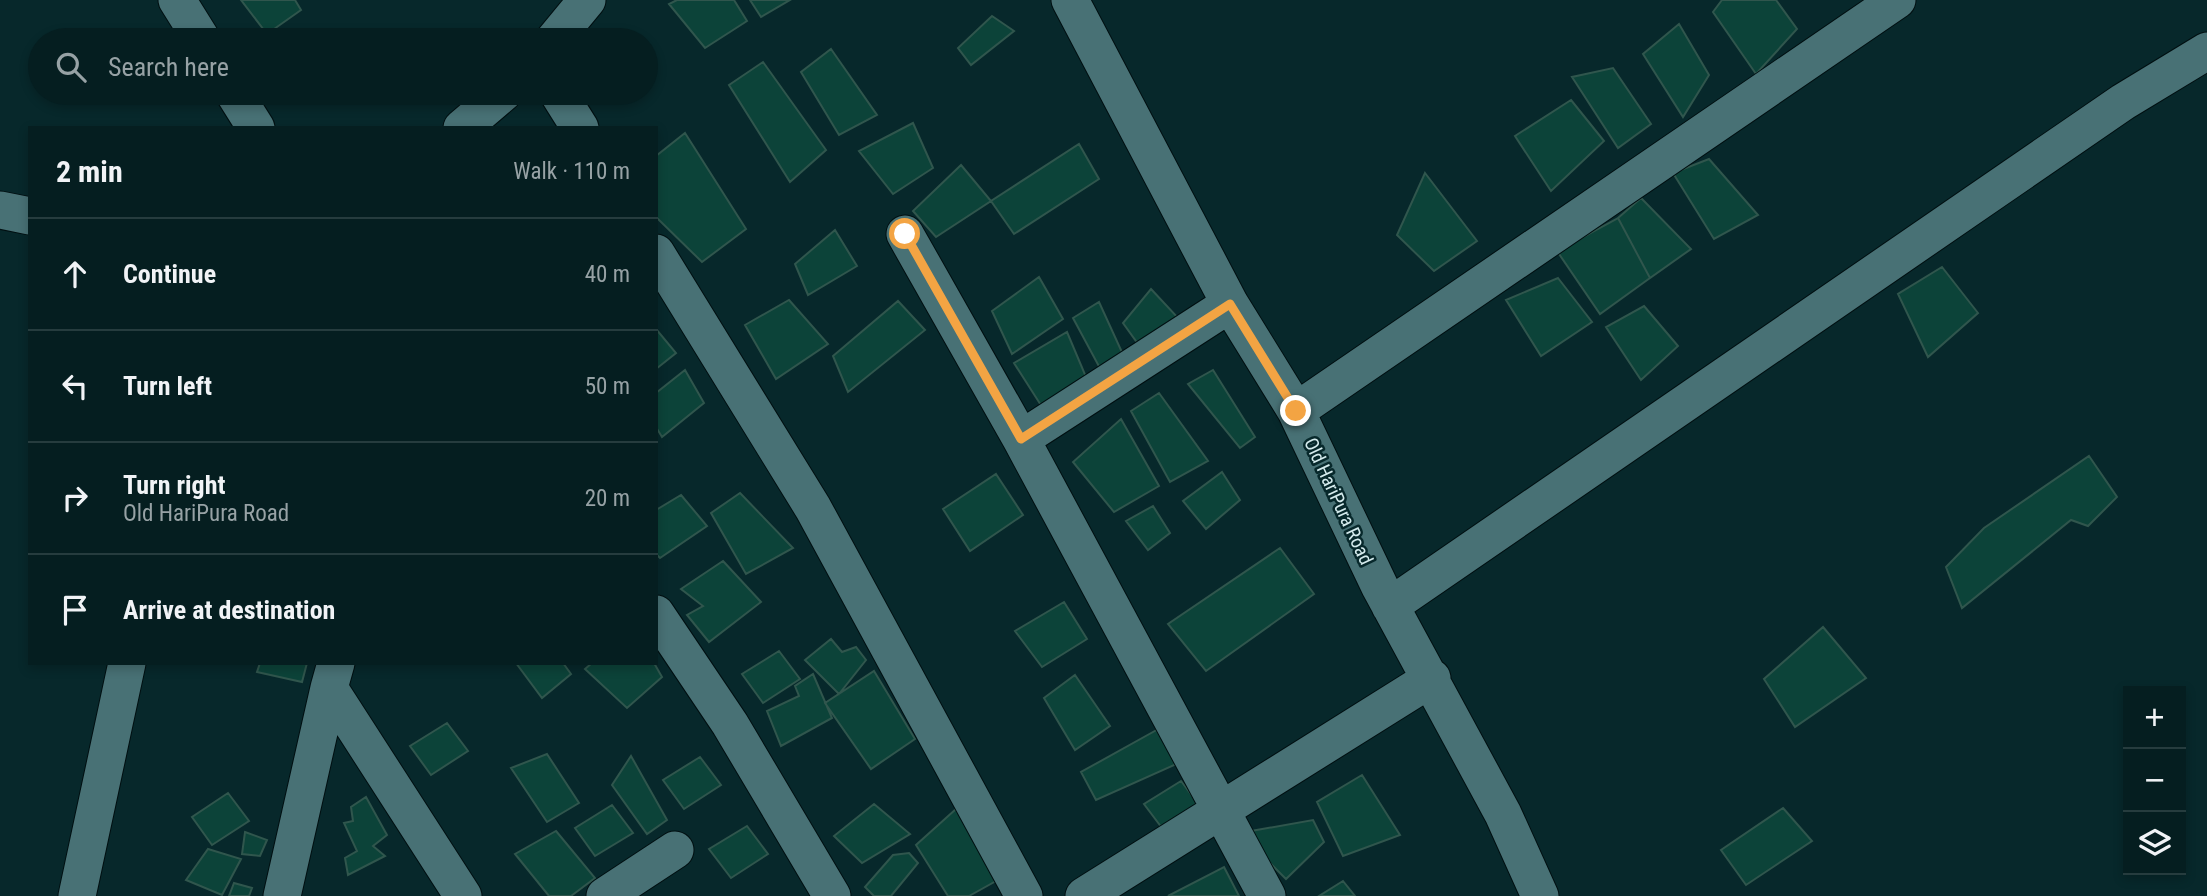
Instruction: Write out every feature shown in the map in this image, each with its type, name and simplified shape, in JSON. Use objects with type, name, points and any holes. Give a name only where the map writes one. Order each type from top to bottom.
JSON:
[{"type":"street","points":[[177,0],[194,28]]},
{"type":"street","points":[[564,28],[587,0]]},
{"type":"street","name":"Old HariPura Road","points":[[1070,0],[1230,304],[1296,411],[1390,606],[1432,678],[1503,814],[1540,896]]},
{"type":"street","points":[[1296,411],[1896,0]]},
{"type":"street","points":[[1390,606],[2123,102],[2207,51]]},
{"type":"street","points":[[242,105],[255,126]]},
{"type":"street","points":[[464,126],[489,105]]},
{"type":"street","points":[[566,105],[579,126]]},
{"type":"street","points":[[0,210],[28,216]]},
{"type":"street","points":[[905,234],[1021,439],[1267,896]]},
{"type":"street","points":[[658,256],[813,508],[1024,896]]},
{"type":"street","points":[[1021,439],[1230,304]]},
{"type":"street","points":[[658,617],[730,724],[832,896]]},
{"type":"street","points":[[77,896],[127,665]]},
{"type":"street","points":[[282,896],[332,676]]},
{"type":"street","points":[[332,676],[463,896]]},
{"type":"street","points":[[1084,896],[1432,678]]},
{"type":"street","points":[[605,896],[675,850]]},
{"type":"building","points":[[241,0],[295,0],[301,10],[276,28],[262,28]]},
{"type":"building","points":[[677,0],[734,0],[747,21],[705,48],[669,4]]},
{"type":"building","points":[[750,0],[790,0],[761,17]]},
{"type":"building","points":[[1722,0],[1776,0],[1797,29],[1756,74],[1713,12]]},
{"type":"building","points":[[992,16],[1014,31],[971,65],[958,48]]},
{"type":"building","points":[[1679,24],[1709,75],[1683,117],[1643,54]]},
{"type":"building","points":[[831,49],[877,115],[839,135],[801,72]]},
{"type":"building","points":[[763,62],[826,150],[790,182],[729,85]]},
{"type":"building","points":[[1613,68],[1651,124],[1618,148],[1572,77]]},
{"type":"building","points":[[1571,100],[1604,141],[1551,191],[1515,136]]},
{"type":"building","points":[[913,123],[933,168],[893,194],[859,151]]},
{"type":"building","points":[[685,133],[746,229],[702,262],[658,219],[658,154]]},
{"type":"building","points":[[1079,144],[1099,179],[1014,234],[991,201]]},
{"type":"building","points":[[1709,159],[1758,215],[1714,239],[1673,173]]},
{"type":"building","points":[[961,165],[991,201],[936,237],[913,211]]},
{"type":"building","points":[[1425,173],[1477,241],[1434,271],[1397,235]]},
{"type":"building","points":[[1641,198],[1691,249],[1650,278],[1618,218]]},
{"type":"building","points":[[1618,218],[1650,278],[1600,314],[1557,251]]},
{"type":"building","points":[[835,230],[857,266],[808,295],[795,264]]},
{"type":"building","points":[[1942,267],[1978,313],[1928,357],[1898,294]]},
{"type":"building","points":[[1039,277],[1063,319],[1012,354],[992,311]]},
{"type":"building","points":[[1558,278],[1592,322],[1541,356],[1506,300]]},
{"type":"building","points":[[1151,289],[1180,320],[1141,348],[1123,323]]},
{"type":"building","points":[[789,300],[828,344],[776,379],[745,325]]},
{"type":"building","points":[[898,301],[925,330],[848,392],[833,356]]},
{"type":"building","points":[[1099,302],[1126,361],[1102,372],[1073,318]]},
{"type":"building","points":[[1644,306],[1678,346],[1641,380],[1606,327]]},
{"type":"building","points":[[658,331],[676,353],[658,367]]},
{"type":"building","points":[[1067,332],[1089,384],[1044,410],[1014,363]]},
{"type":"building","points":[[685,370],[704,403],[662,437],[658,430],[658,391]]},
{"type":"building","points":[[1213,370],[1255,437],[1240,448],[1188,384]]},
{"type":"building","points":[[1159,393],[1208,461],[1170,482],[1131,411]]},
{"type":"building","points":[[1121,419],[1159,486],[1114,512],[1073,462]]},
{"type":"building","points":[[2089,456],[2117,497],[2088,526],[2071,520],[1962,608],[1946,567],[1984,528]]},
{"type":"building","points":[[1222,472],[1240,500],[1206,529],[1183,501]]},
{"type":"building","points":[[996,474],[1023,515],[970,551],[943,509]]},
{"type":"building","points":[[740,493],[793,548],[746,574],[711,513]]},
{"type":"building","points":[[681,495],[707,526],[660,558],[658,509]]},
{"type":"building","points":[[1153,506],[1170,533],[1148,550],[1126,521]]},
{"type":"building","points":[[1280,548],[1314,594],[1206,671],[1168,624]]},
{"type":"building","points":[[723,561],[761,602],[709,642],[687,615],[703,606],[681,589]]},
{"type":"building","points":[[1064,602],[1087,639],[1042,667],[1015,631]]},
{"type":"building","points":[[1823,627],[1866,678],[1795,727],[1764,679]]},
{"type":"building","points":[[831,639],[842,652],[856,647],[866,660],[839,694],[805,660]]},
{"type":"building","points":[[779,651],[800,679],[763,703],[742,674]]},
{"type":"building","points":[[259,665],[306,665],[302,682],[257,672]]},
{"type":"building","points":[[517,665],[564,665],[571,674],[542,698]]},
{"type":"building","points":[[590,665],[655,665],[662,677],[627,708],[585,669]]},
{"type":"building","points":[[874,671],[915,739],[871,769],[825,703]]},
{"type":"building","points":[[813,674],[832,718],[781,746],[767,711],[799,696],[795,686]]},
{"type":"building","points":[[1075,675],[1110,726],[1075,750],[1044,698]]},
{"type":"building","points":[[1171,722],[1192,757],[1096,800],[1081,772]]},
{"type":"building","points":[[447,723],[468,751],[431,775],[410,746]]},
{"type":"building","points":[[547,754],[579,803],[547,822],[511,768]]},
{"type":"building","points":[[631,756],[667,820],[647,834],[612,785]]},
{"type":"building","points":[[700,757],[721,785],[684,809],[663,780]]},
{"type":"building","points":[[1362,775],[1400,835],[1343,856],[1317,802]]},
{"type":"building","points":[[1181,781],[1202,809],[1165,832],[1144,804]]},
{"type":"building","points":[[228,793],[249,821],[212,845],[192,817]]},
{"type":"building","points":[[366,797],[387,835],[373,846],[385,856],[348,875],[345,858],[357,851],[344,823],[353,821],[351,807]]},
{"type":"building","points":[[874,804],[910,834],[862,863],[834,836]]},
{"type":"building","points":[[612,805],[633,833],[595,856],[575,828]]},
{"type":"building","points":[[1783,808],[1812,841],[1746,885],[1721,850]]},
{"type":"building","points":[[956,809],[1005,876],[969,896],[948,896],[916,845]]},
{"type":"building","points":[[1313,820],[1324,842],[1286,879],[1240,833]]},
{"type":"building","points":[[747,826],[768,854],[731,878],[709,849]]},
{"type":"building","points":[[556,831],[595,878],[571,896],[549,896],[515,854]]},
{"type":"building","points":[[245,832],[267,840],[260,856],[242,854]]},
{"type":"building","points":[[208,849],[241,859],[222,895],[186,880]]},
{"type":"building","points":[[909,853],[918,863],[891,896],[874,896],[865,887],[893,855]]},
{"type":"building","points":[[1224,867],[1239,896],[1168,896]]},
{"type":"building","points":[[1343,881],[1355,896],[1319,896]]},
{"type":"building","points":[[234,883],[252,888],[249,896],[229,896]]},
{"type":"route","points":[[905,234],[1021,439],[1230,304],[1296,411]]}]
